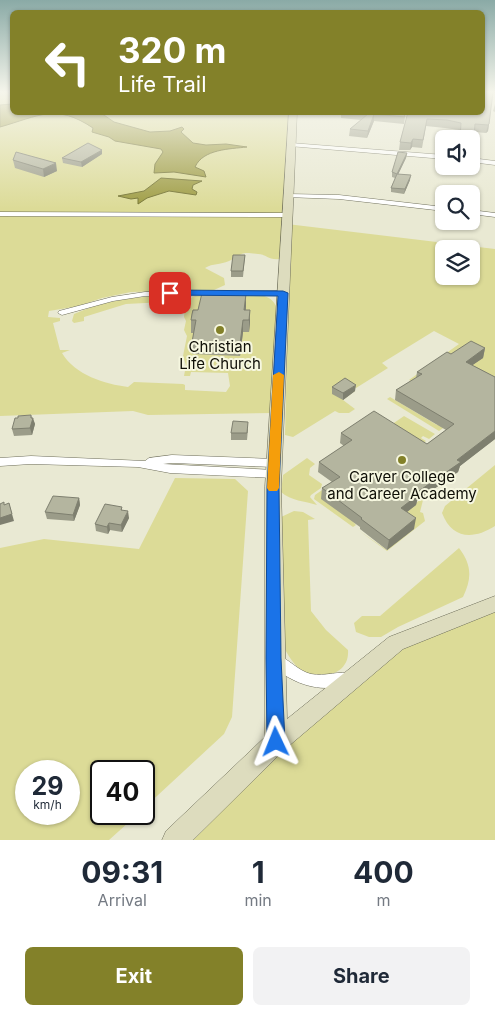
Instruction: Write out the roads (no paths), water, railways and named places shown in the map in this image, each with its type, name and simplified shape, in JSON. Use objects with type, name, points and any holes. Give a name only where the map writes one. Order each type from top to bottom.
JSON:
[{"type":"street","points":[[276,742],[274,468],[292,131]]},
{"type":"street","points":[[291,145],[435,157]]},
{"type":"street","points":[[480,161],[495,163]]},
{"type":"street","points":[[288,196],[339,197],[435,208]]},
{"type":"street","points":[[480,213],[495,215]]},
{"type":"street","points":[[0,214],[287,215]]},
{"type":"street","points":[[62,313],[112,298],[144,294],[283,293]]},
{"type":"street","points":[[0,462],[32,460],[138,463],[170,469],[274,468]]},
{"type":"street","points":[[175,840],[276,742],[396,643],[495,604]]},
{"type":"street","points":[[274,658],[296,676],[321,684],[352,679]]},
{"type":"place","name":"Christian Life Church","points":[[220,330]]},
{"type":"place","name":"Carver College and Career Academy","points":[[402,460]]}]
